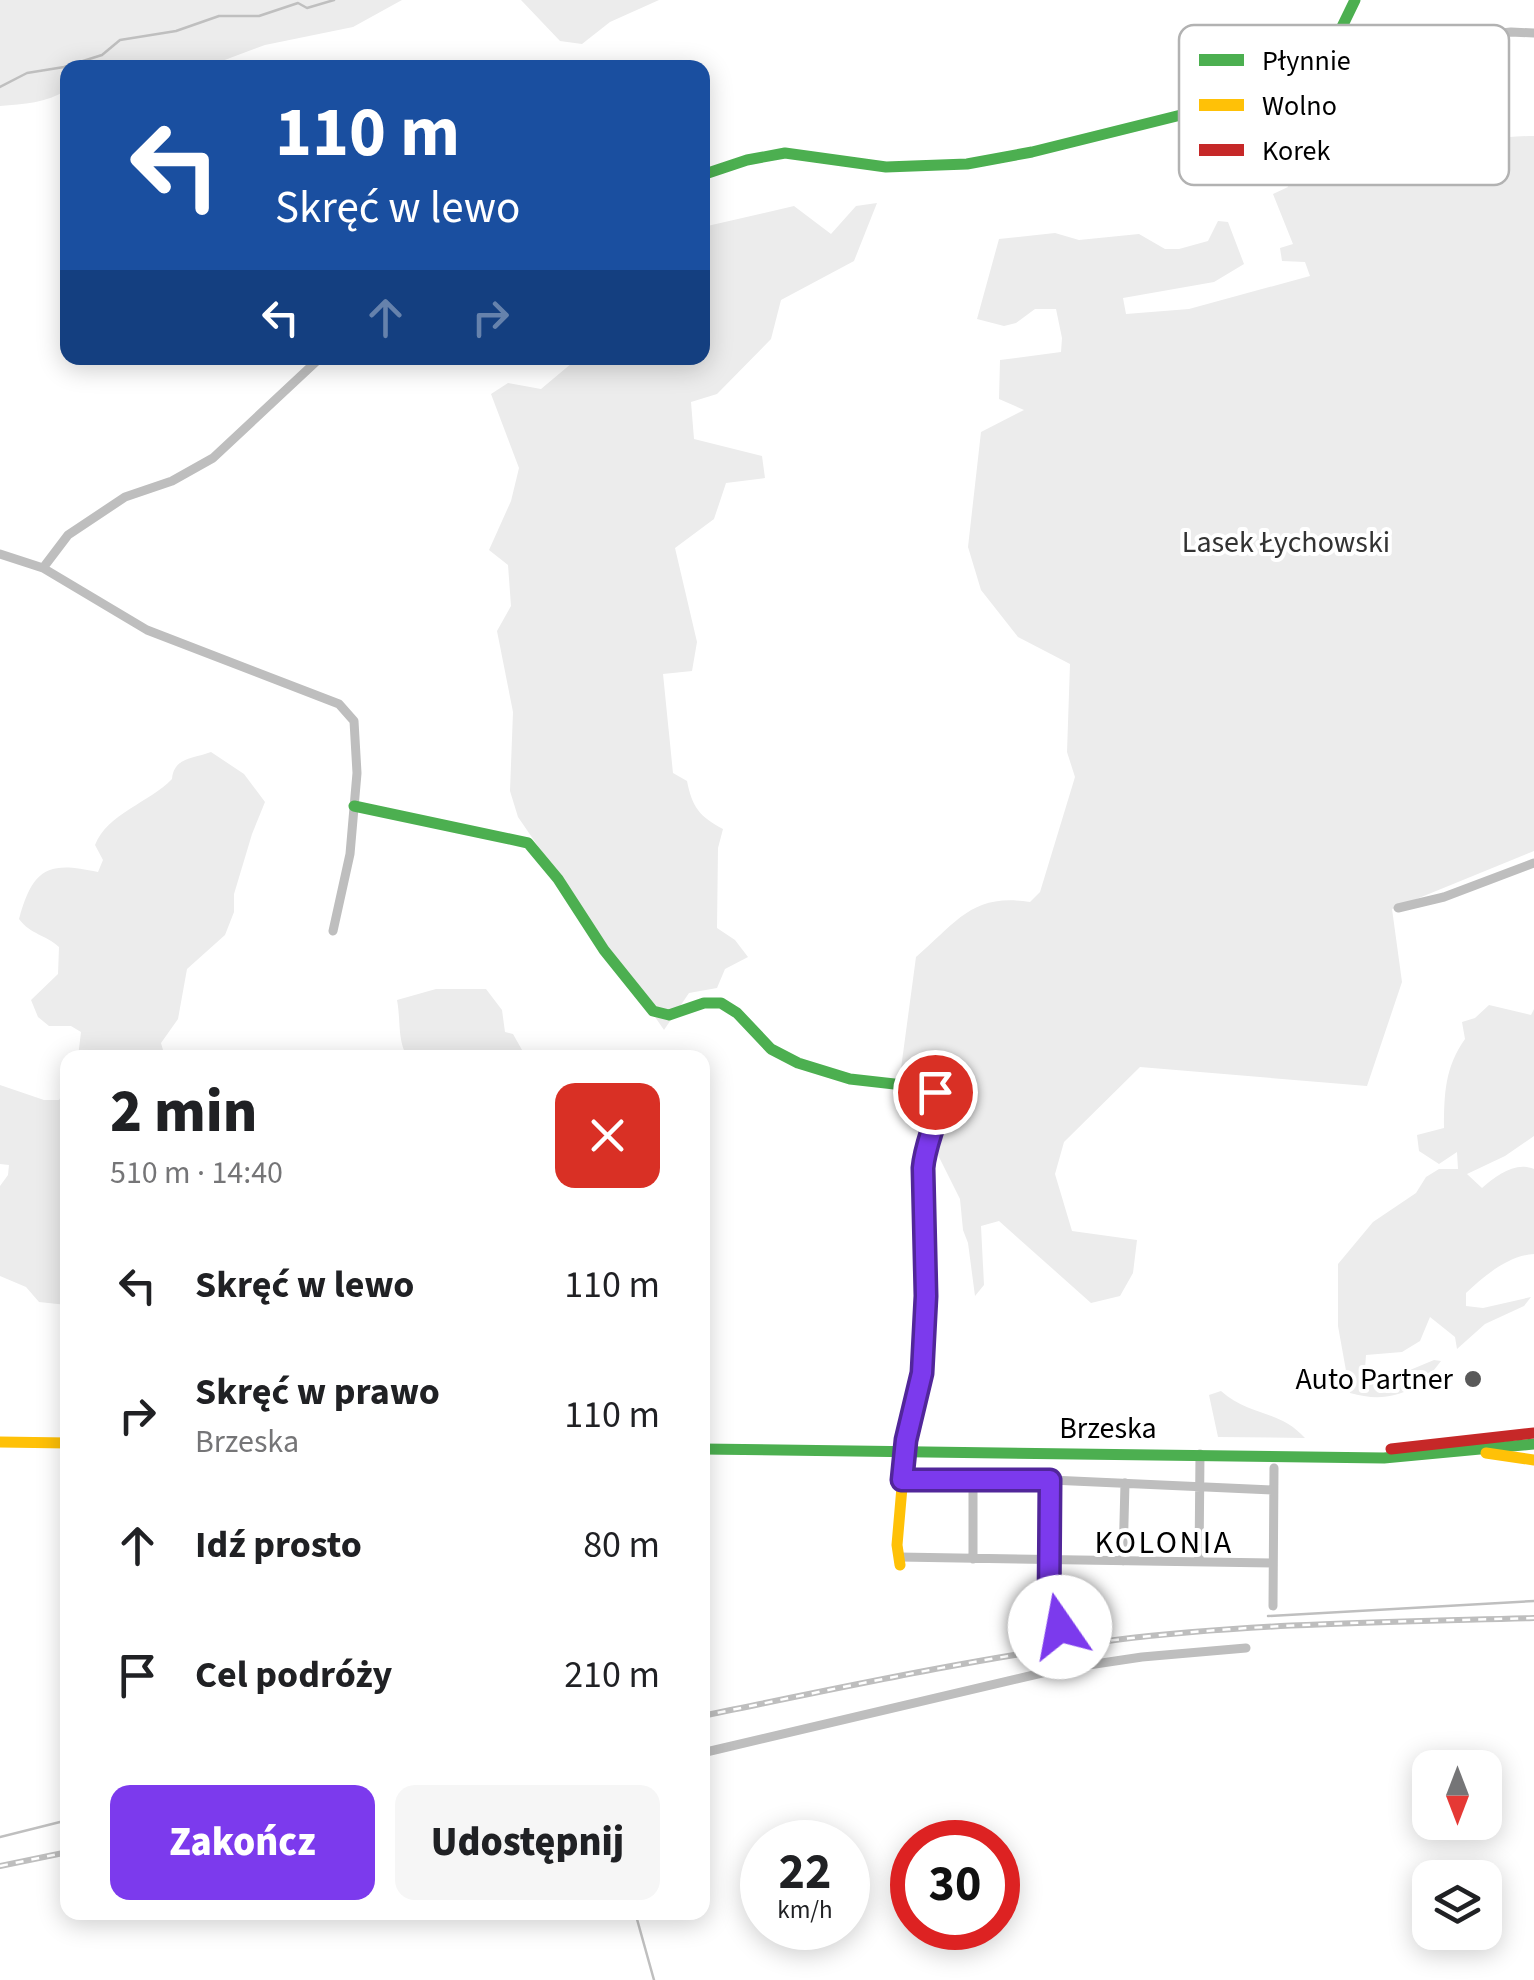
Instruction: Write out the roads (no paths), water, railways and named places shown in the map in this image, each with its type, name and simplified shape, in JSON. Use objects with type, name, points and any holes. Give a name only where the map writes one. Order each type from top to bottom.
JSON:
[{"type":"street","points":[[1343,25],[1356,0]]},
{"type":"street","points":[[1509,32],[1534,33]]},
{"type":"street","points":[[710,173],[776,154],[859,165],[951,165],[1084,140],[1179,116]]},
{"type":"street","points":[[43,568],[68,535],[125,497],[172,481],[213,458],[313,365]]},
{"type":"street","points":[[0,554],[43,568],[147,630],[339,704],[348,712],[356,729],[354,806],[350,854],[333,931]]},
{"type":"street","points":[[354,806],[528,842],[558,878],[604,950],[653,1011],[676,1015],[718,1002],[730,1007],[776,1053],[800,1064],[849,1079],[935,1092],[940,1098],[923,1168],[926,1296],[922,1373],[905,1451],[899,1561],[1273,1562]]},
{"type":"street","points":[[1398,908],[1444,897],[1534,864]]},
{"type":"street","name":"Brzeska","points":[[1311,1455],[1534,1433]]},
{"type":"street","points":[[0,1442],[60,1443]]},
{"type":"street","name":"Brzeska","points":[[710,1449],[1384,1458],[1534,1444]]},
{"type":"street","name":"Brzeska","points":[[1476,1452],[1534,1460]]},
{"type":"street","points":[[1199,1562],[1200,1454]]},
{"type":"street","points":[[1273,1606],[1274,1468]]},
{"type":"street","points":[[902,1480],[1050,1480],[1273,1490]]},
{"type":"street","points":[[972,1559],[973,1480]]},
{"type":"street","points":[[1050,1480],[1049,1610],[1060,1627]]},
{"type":"street","points":[[1122,1561],[1125,1483]]},
{"type":"street","points":[[710,1750],[1055,1670],[1246,1648]]},
{"type":"waterway","points":[[86,60],[102,55],[120,40],[176,31],[219,16],[259,16],[298,3],[307,8],[334,0]]},
{"type":"waterway","points":[[0,87],[27,73],[60,68]]},
{"type":"waterway","points":[[1268,1616],[1534,1601]]},
{"type":"waterway","points":[[0,1837],[60,1822]]},
{"type":"waterway","points":[[637,1920],[654,1980]]},
{"type":"railway","points":[[710,1714],[959,1665],[1115,1640],[1272,1627],[1534,1618]]},
{"type":"railway","points":[[0,1866],[60,1854]]},
{"type":"place","name":"Auto Partner","points":[[1473,1379]]},
{"type":"district","name":"KOLONIA","points":[[1164,1543]]},
{"type":"park label","name":"Lasek Łychowski","points":[[1286,542]]}]
